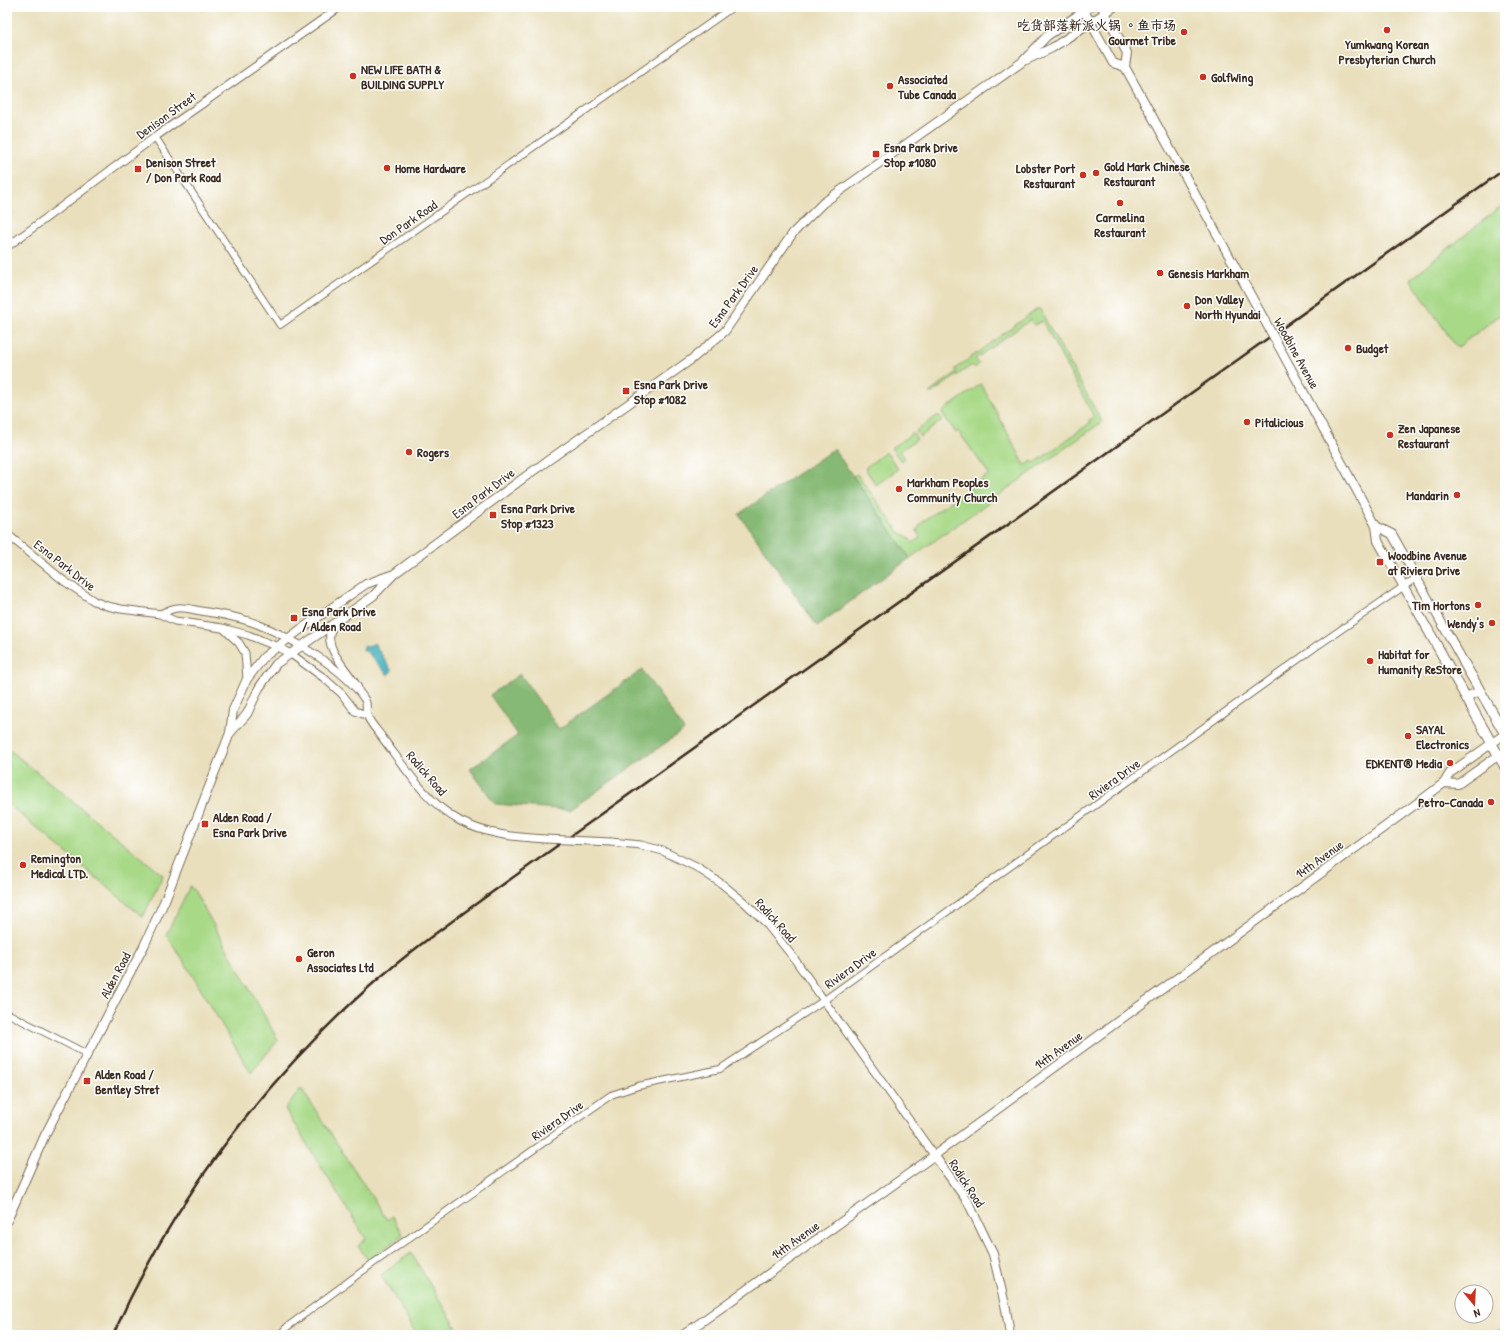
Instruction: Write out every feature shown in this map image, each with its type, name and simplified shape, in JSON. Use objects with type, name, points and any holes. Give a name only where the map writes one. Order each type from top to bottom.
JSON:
[{"type":"main road","name":"Esna Park Drive","points":[[291,654],[373,596],[394,574],[533,471],[692,359],[725,331],[793,233],[824,203],[1022,62],[1052,48],[1091,22],[1103,10],[1114,7]]},
{"type":"main road","name":"Esna Park Drive","points":[[1022,62],[1047,36],[1085,8]]},
{"type":"main road","name":"Woodbine Avenue","points":[[1085,8],[1091,22],[1114,63],[1125,67]]},
{"type":"main road","name":"Woodbine Avenue","points":[[1103,10],[1127,53],[1125,67],[1376,526],[1378,541],[1403,587],[1492,743],[1502,753],[1505,767]]},
{"type":"main road","points":[[1376,526],[1392,534],[1505,734]]},
{"type":"main road","name":"Esna Park Drive","points":[[288,639],[366,584],[394,574]]},
{"type":"main road","name":"Alden Road","points":[[7,1222],[45,1134],[144,946],[165,900],[230,733],[233,710],[247,679],[264,657],[288,639]]},
{"type":"main road","name":"Alden Road","points":[[230,733],[247,714],[259,688],[276,664],[291,654]]},
{"type":"main road","points":[[1466,697],[1480,691]]},
{"type":"main road","name":"14th Avenue","points":[[683,1335],[934,1155],[1444,783],[1450,773],[1505,734]]},
{"type":"main road","name":"14th Avenue","points":[[1444,783],[1458,784],[1502,753]]},
{"type":"main road","name":"Rodick Road","points":[[934,1155],[968,1202],[993,1254],[1006,1308],[1010,1335]]},
{"type":"street","name":"Denison Street","points":[[7,247],[155,137],[340,7]]},
{"type":"street","name":"Don Park Road","points":[[155,137],[280,325],[733,7]]},
{"type":"street","name":"Esna Park Drive","points":[[7,534],[64,581],[94,601],[121,609],[160,614],[175,621],[222,628],[248,635],[291,654]]},
{"type":"street","name":"Riviera Drive","points":[[279,1335],[287,1327],[368,1267],[612,1095],[638,1086],[720,1069],[823,1001],[1317,646],[1416,578]]},
{"type":"street","name":"Esna Park Drive","points":[[160,614],[178,608],[222,614],[273,630],[301,647]]},
{"type":"street","points":[[341,618],[331,631],[330,643],[334,656],[353,679],[366,702],[366,714]]},
{"type":"street","points":[[222,628],[239,643],[245,653],[247,679]]},
{"type":"street","points":[[301,647],[332,666],[351,684],[366,702]]},
{"type":"street","name":"Rodick Road","points":[[291,654],[324,678],[342,694],[355,711],[366,714],[424,792],[440,807],[460,821],[483,830],[499,834],[545,839],[641,845],[663,851],[696,867],[722,884],[765,922],[793,957],[934,1155]]},
{"type":"street","points":[[7,1013],[87,1054]]},
{"type":"green space","points":[[1505,203],[1505,311],[1457,348],[1410,279]]},
{"type":"green space","points":[[1039,308],[1102,422],[910,558],[853,476],[857,474],[899,532],[908,537],[913,543],[920,538],[917,530],[922,522],[989,474],[958,431],[956,433],[942,413],[981,384],[1025,465],[1033,461],[1035,463],[1090,423],[1089,420],[1094,417],[1042,321],[1034,325],[1030,320],[975,359],[979,364],[975,368],[972,365],[932,393],[929,393],[957,372],[955,369]]},
{"type":"green space","points":[[937,416],[940,416],[943,420],[920,437],[916,431]]},
{"type":"green space","points":[[913,433],[917,439],[900,451],[905,458],[901,461],[891,448]]},
{"type":"green space","points":[[834,449],[910,558],[817,626],[739,514]]},
{"type":"green space","points":[[886,452],[898,469],[876,485],[865,468]]},
{"type":"green space","points":[[642,670],[684,730],[570,810],[495,804],[470,769],[518,735],[490,695],[520,674],[559,729]]},
{"type":"green space","points":[[7,748],[163,875],[143,917],[7,803]]},
{"type":"green space","points":[[190,886],[195,892],[278,1040],[251,1073],[180,955],[166,935]]},
{"type":"green space","points":[[301,1088],[387,1220],[392,1216],[403,1235],[368,1260],[358,1246],[366,1239],[285,1109]]},
{"type":"green space","points":[[411,1253],[461,1335],[417,1335],[381,1275]]},
{"type":"water","points":[[374,643],[392,671],[388,675],[367,652],[363,650],[364,646],[368,647]]},
{"type":"waterway","points":[[1494,1335],[1495,1332],[1501,1331],[1504,1335]]},
{"type":"railway","points":[[113,1335],[163,1238],[191,1192],[223,1148],[256,1105],[292,1064],[329,1024],[383,975],[425,941],[484,898],[1505,169]]},
{"type":"place","name":"Yumkwang Korean Presbyterian Church","points":[[1387,30]]},
{"type":"place","name":"吃货部落新派火锅 。鱼市场 Gourmet Tribe","points":[[1184,32]]},
{"type":"place","name":"NEW LIFE BATH & BUILDING SUPPLY","points":[[353,76]]},
{"type":"place","name":"GolfWing","points":[[1203,77]]},
{"type":"place","name":"Associated Tube Canada","points":[[890,86]]},
{"type":"place","name":"Esna Park Drive Stop #1080","points":[[876,154]]},
{"type":"place","name":"Home Hardware","points":[[387,168]]},
{"type":"place","name":"Denison Street / Don Park Road","points":[[138,169]]},
{"type":"place","name":"Gold Mark Chinese Restaurant","points":[[1096,173]]},
{"type":"place","name":"Lobster Port Restaurant","points":[[1083,175]]},
{"type":"place","name":"Carmelina Restaurant","points":[[1120,203]]},
{"type":"place","name":"Genesis Markham","points":[[1160,273]]},
{"type":"place","name":"Don Valley North Hyundai","points":[[1187,306]]},
{"type":"place","name":"Budget","points":[[1348,348]]},
{"type":"place","name":"Esna Park Drive Stop #1082","points":[[626,391]]},
{"type":"place","name":"Pitalicious","points":[[1247,422]]},
{"type":"place","name":"Zen Japanese Restaurant","points":[[1390,435]]},
{"type":"place","name":"Rogers","points":[[409,452]]},
{"type":"place","name":"Markham Peoples Community Church","points":[[899,489]]},
{"type":"place","name":"Mandarin","points":[[1457,495]]},
{"type":"place","name":"Esna Park Drive Stop #1323","points":[[493,515]]},
{"type":"place","name":"Woodbine Avenue at Riviera Drive","points":[[1380,562]]},
{"type":"place","name":"Tim Hortons","points":[[1478,605]]},
{"type":"place","name":"Esna Park Drive / Alden Road","points":[[294,618]]},
{"type":"place","name":"Wendy's","points":[[1492,623]]},
{"type":"place","name":"Habitat for Humanity ReStore","points":[[1370,661]]},
{"type":"place","name":"SAYAL Electronics","points":[[1408,736]]},
{"type":"place","name":"EDKENT® Media","points":[[1450,763]]},
{"type":"place","name":"Petro-Canada","points":[[1491,802]]},
{"type":"place","name":"Alden Road / Esna Park Drive","points":[[205,824]]},
{"type":"place","name":"Remington Medical LTD.","points":[[23,865]]},
{"type":"place","name":"Geron Associates Ltd","points":[[299,959]]},
{"type":"place","name":"Alden Road / Bentley Stret","points":[[87,1081]]}]
